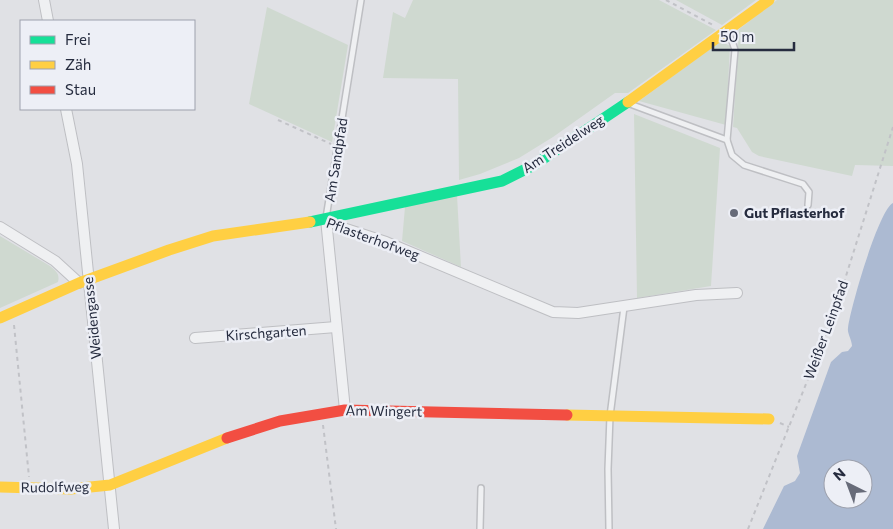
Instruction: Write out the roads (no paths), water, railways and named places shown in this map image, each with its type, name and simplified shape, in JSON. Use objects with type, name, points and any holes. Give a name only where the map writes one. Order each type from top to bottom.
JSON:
[{"type":"street","points":[[44,0],[48,20]]},
{"type":"street","name":"Am Treidelweg","points":[[326,219],[502,181],[534,165],[627,103],[769,0]]},
{"type":"street","name":"Weidengasse","points":[[66,110],[77,164],[84,281],[114,529]]},
{"type":"street","name":"Pflasterhofweg","points":[[0,318],[84,281],[213,236],[298,225],[326,219],[343,228],[386,242],[554,312],[578,313],[696,296],[737,294]]},
{"type":"street","name":"Am Sandpfad","points":[[326,219],[345,410]]},
{"type":"street","points":[[0,228],[84,281]]},
{"type":"street","name":"Kirschgarten","points":[[196,338],[336,327]]},
{"type":"street","name":"Am Wingert","points":[[110,485],[239,432],[280,421],[345,410],[769,419]]},
{"type":"street","name":"Rudolfweg","points":[[0,487],[71,489],[110,485]]},
{"type":"lane","name":"Am Sandpfad","points":[[326,219],[361,0]]},
{"type":"lane","points":[[726,32],[732,40],[735,50],[727,140],[732,155],[744,165],[806,187],[809,192],[808,205]]},
{"type":"lane","points":[[627,103],[727,140]]},
{"type":"lane","points":[[609,527],[608,469],[610,416],[624,307]]},
{"type":"lane","points":[[480,488],[480,529]]},
{"type":"water","points":[[893,203],[893,529],[763,529],[784,486],[795,481],[800,473],[797,456],[831,362],[842,352],[848,351],[852,346],[848,330],[850,317],[866,261],[880,222],[887,209]]},
{"type":"place","name":"Gut Pflasterhof","points":[[734,213]]}]
